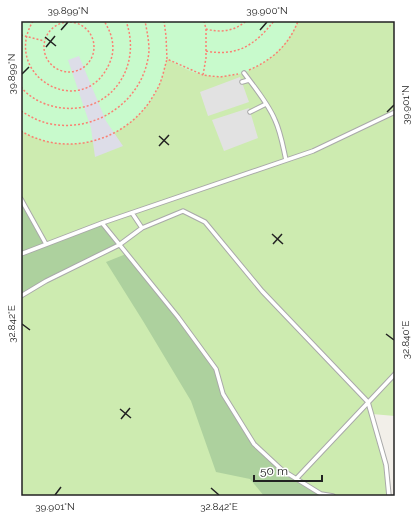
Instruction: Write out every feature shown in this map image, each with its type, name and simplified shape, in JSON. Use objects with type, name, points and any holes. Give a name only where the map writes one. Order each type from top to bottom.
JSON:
[{"type":"lane","points":[[244,73],[266,104],[275,120],[281,136],[286,160]]},
{"type":"lane","points":[[242,82],[249,80]]},
{"type":"lane","points":[[250,112],[266,104]]},
{"type":"lane","points":[[21,254],[132,213],[313,151],[395,112]]},
{"type":"lane","points":[[21,199],[46,244]]},
{"type":"lane","points":[[21,296],[46,281],[119,245],[142,228],[183,211],[205,222],[262,291],[368,402],[386,466],[389,496]]},
{"type":"lane","points":[[132,213],[142,228]]},
{"type":"lane","points":[[102,224],[178,317],[216,369],[223,394],[254,444],[282,470],[321,494],[333,496]]},
{"type":"lane","points":[[296,479],[395,374]]},
{"type":"path","points":[[34,21],[26,36],[24,49],[30,70],[45,84],[54,89],[64,91],[74,91],[93,84],[101,77],[109,64],[113,49],[112,38],[104,21]]},
{"type":"path","points":[[21,87],[34,99],[46,105],[60,108],[80,107],[99,101],[110,93],[119,83],[126,71],[130,58],[131,44],[130,31],[126,21]]},
{"type":"path","points":[[21,111],[34,119],[51,124],[68,126],[85,124],[101,119],[116,110],[129,98],[139,84],[145,68],[148,52],[148,34],[145,21]]},
{"type":"path","points":[[21,131],[41,141],[64,144],[87,142],[105,138],[134,120],[147,106],[157,91],[166,59],[166,36],[164,21]]},
{"type":"path","points":[[203,75],[206,51],[206,29],[204,21]]},
{"type":"path","points":[[206,29],[217,31],[230,30],[238,27],[246,21]]},
{"type":"path","points":[[206,51],[223,53],[245,48],[256,41],[274,21]]},
{"type":"path","points":[[166,59],[203,75],[226,76],[244,73],[266,62],[276,54],[286,44],[295,30],[298,21]]},
{"type":"path","points":[[64,22],[76,23],[90,32],[94,49],[88,64],[81,70],[73,73],[64,73],[56,70],[50,65],[44,53],[44,41],[47,33],[53,27],[64,22]]},
{"type":"path","points":[[21,35],[44,41]]},
{"type":"green space","points":[[21,21],[395,21],[395,416],[372,414],[386,465],[389,496],[21,496]]},
{"type":"green space","points":[[21,21],[298,21],[292,34],[283,46],[260,65],[247,71],[219,77],[204,75],[189,71],[167,59],[158,88],[145,109],[131,122],[114,133],[96,140],[78,144],[58,143],[39,139],[21,131]]},
{"type":"green space","points":[[21,199],[46,244],[102,223],[119,245],[88,259],[21,296]]},
{"type":"green space","points":[[126,254],[178,317],[216,369],[223,394],[254,444],[282,470],[321,494],[333,496],[264,496],[250,479],[216,472],[191,401],[106,262]]},
{"type":"shaded area","points":[[79,56],[106,121],[123,146],[95,157],[91,128],[68,60]]},
{"type":"shaded area","points":[[240,77],[249,102],[208,116],[200,92]]},
{"type":"shaded area","points":[[249,108],[258,138],[224,151],[212,120]]}]
